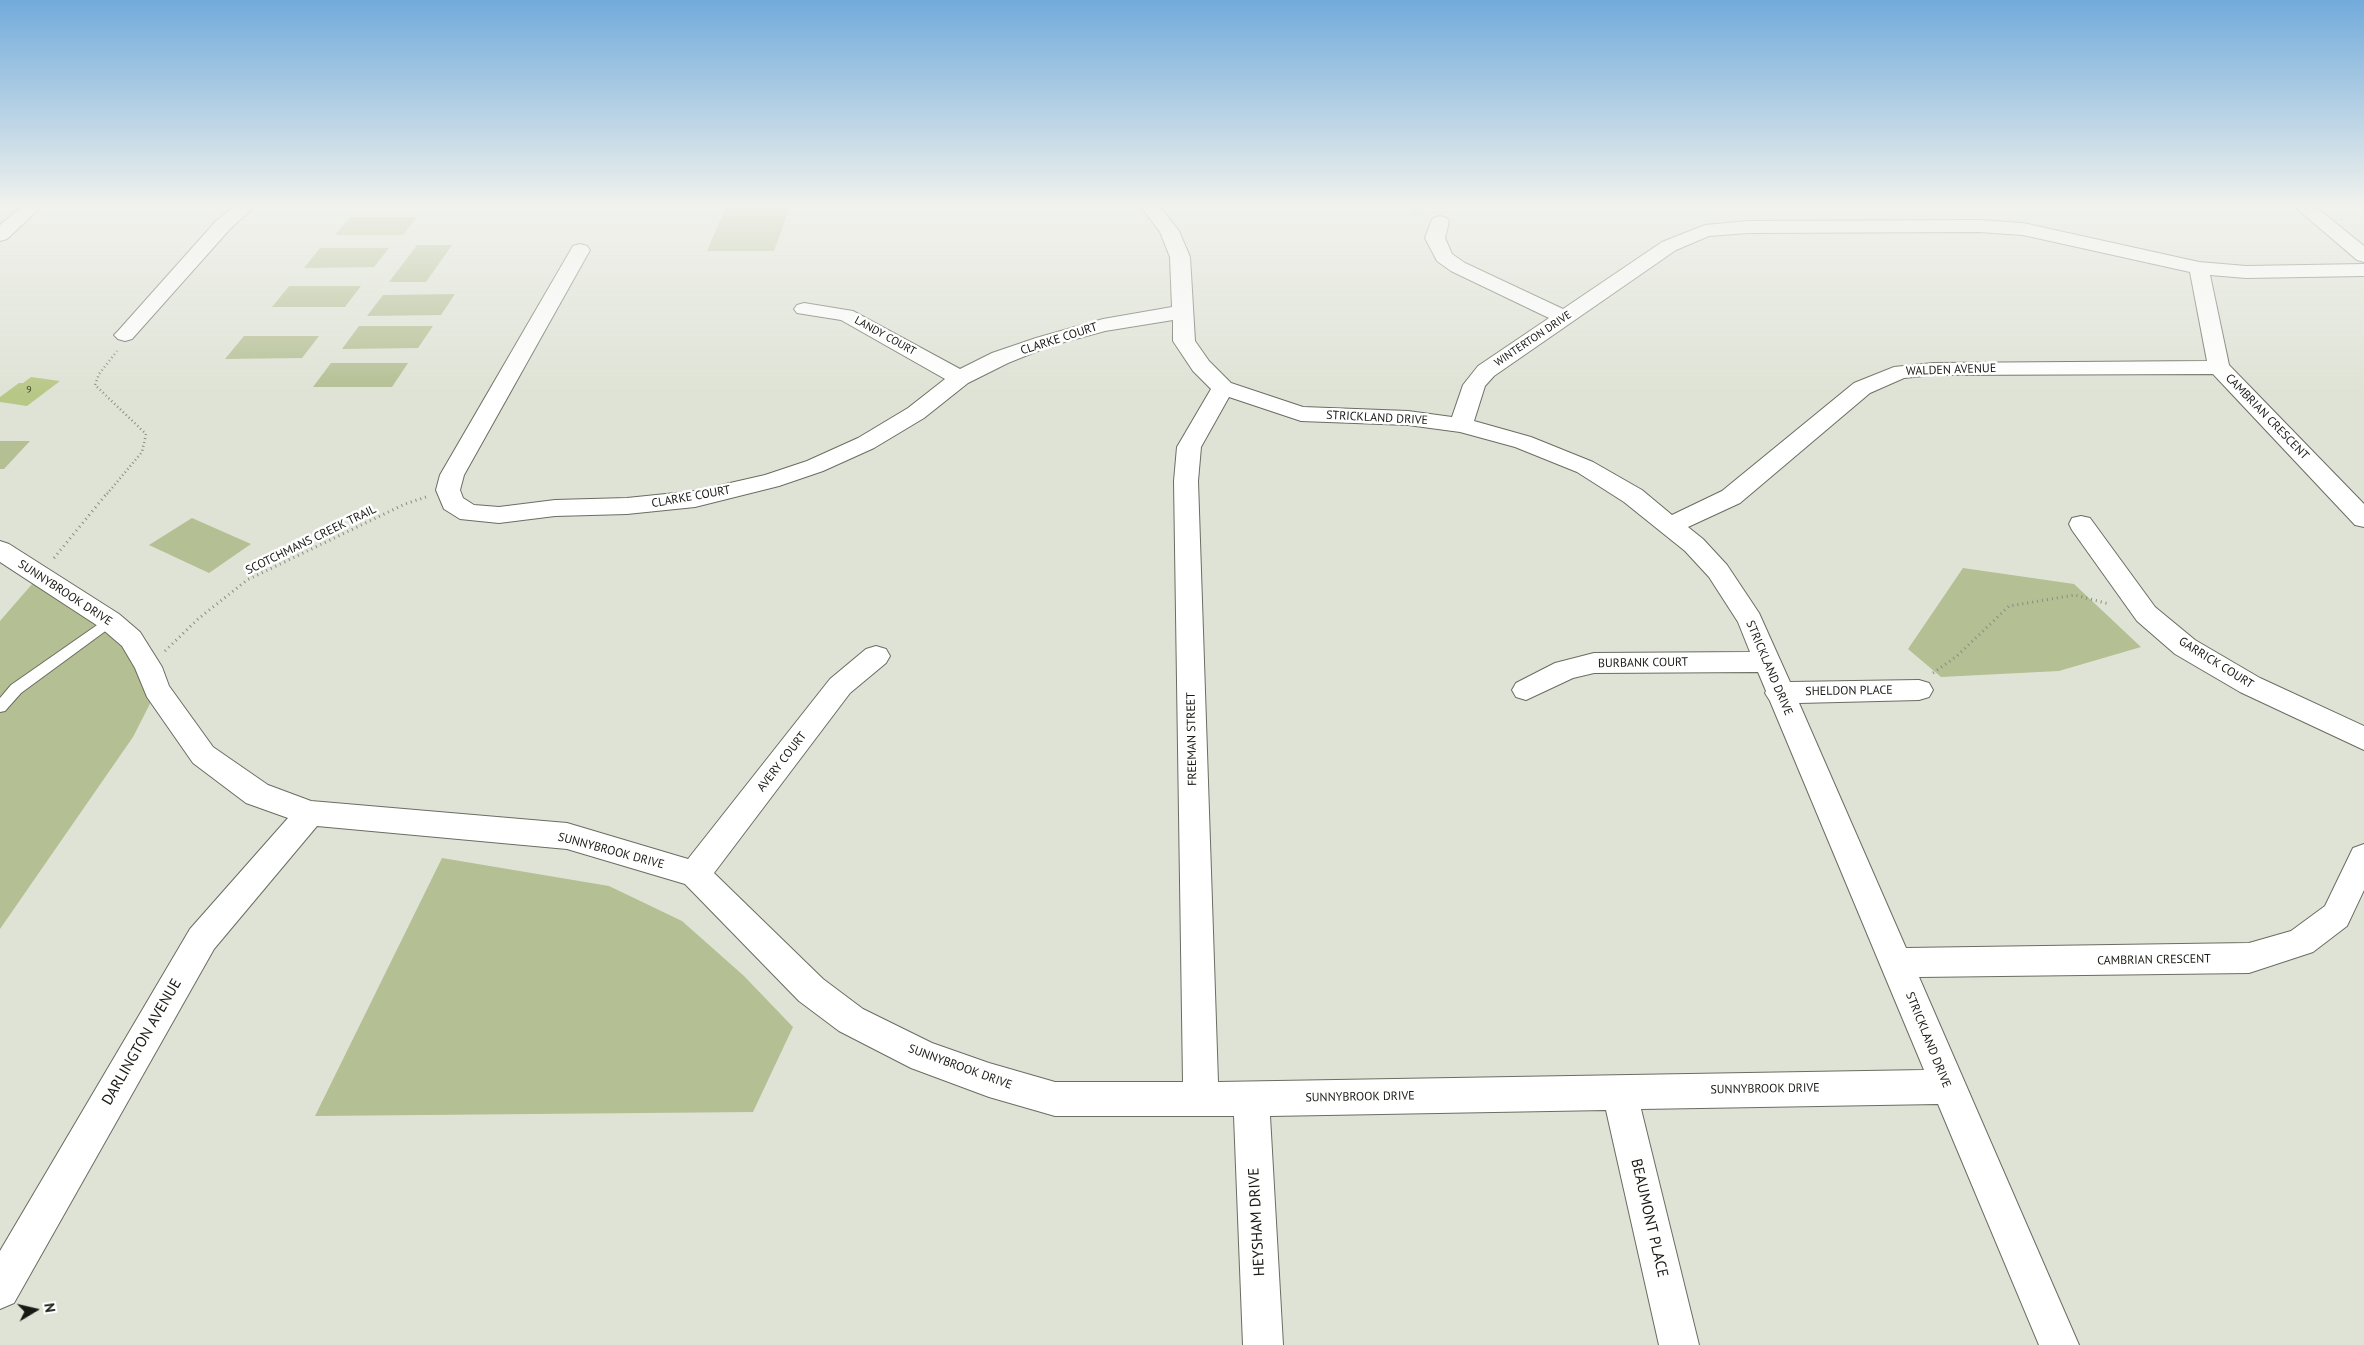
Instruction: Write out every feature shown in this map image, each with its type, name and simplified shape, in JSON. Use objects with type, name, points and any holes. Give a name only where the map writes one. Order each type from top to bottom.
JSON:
[{"type":"street","points":[[125,335],[183,270]]},
{"type":"street","points":[[448,490],[452,475],[460,459],[569,270]]},
{"type":"street","name":"STRICKLAND DRIVE","points":[[1180,270],[1184,341],[1201,366],[1223,388],[1301,414],[1338,417],[1408,418],[1461,425],[1523,442],[1585,467],[1633,496],[1694,545],[1718,571],[1750,620],[1779,693],[2059,1345]]},
{"type":"street","points":[[1466,270],[1565,318]]},
{"type":"street","name":"WINTERTON DRIVE","points":[[1461,425],[1474,385],[1486,371],[1635,270]]},
{"type":"street","name":"CAMBRIAN CRESCENT","points":[[2199,270],[2219,367],[2364,519]]},
{"type":"street","name":"WINTERTON DRIVE","points":[[2220,270],[2246,272],[2364,270]]},
{"type":"street","name":"LANDY COURT","points":[[804,309],[846,315],[960,378]]},
{"type":"street","name":"CLARKE COURT","points":[[448,490],[453,503],[469,513],[499,516],[556,508],[627,506],[695,499],[771,481],[815,466],[866,443],[916,412],[960,378],[1000,358],[1043,342],[1103,324],[1181,312]]},
{"type":"street","name":"WALDEN AVENUE","points":[[1671,525],[1732,497],[1862,388],[1902,372],[1934,369],[2219,367]]},
{"type":"street","name":"FREEMAN STREET","points":[[1201,1099],[1186,481],[1189,447],[1223,388]]},
{"type":"street","name":"GARRICK COURT","points":[[2081,524],[2146,614],[2186,647],[2250,685],[2364,740]]},
{"type":"street","name":"SUNNYBROOK DRIVE","points":[[0,550],[110,621],[131,640],[148,667],[157,690],[203,755],[257,794],[310,813],[567,836],[695,874],[811,990],[851,1020],[923,1056],[989,1080],[1055,1098],[1251,1099],[1619,1091],[1947,1087]]},
{"type":"street","name":"AVERY COURT","points":[[695,874],[840,686],[876,656]]},
{"type":"street","name":"BURBANK COURT","points":[[1526,690],[1564,670],[1594,663],[1766,662]]},
{"type":"street","name":"SHELDON PLACE","points":[[1779,693],[1919,690]]},
{"type":"street","name":"DARLINGTON AVENUE","points":[[0,1289],[202,939],[310,813]]},
{"type":"street","name":"CAMBRIAN CRESCENT","points":[[1896,963],[2250,958],[2301,942],[2336,916],[2364,857]]},
{"type":"street","name":"BEAUMONT PLACE","points":[[1619,1091],[1679,1345]]},
{"type":"street","name":"HEYSHAM DRIVE","points":[[1251,1099],[1263,1345]]},
{"type":"lane","points":[[0,707],[16,689],[110,621]]},
{"type":"path","points":[[39,576],[142,452],[146,434],[95,385],[99,374],[115,356],[125,335]]},
{"type":"path","name":"SCOTCHMANS CREEK TRAIL","points":[[148,667],[198,619],[247,580],[284,560],[405,504],[448,490]]},
{"type":"path","points":[[1919,690],[1931,674],[1957,656],[2009,606],[2075,595],[2146,614]]},
{"type":"green space","points":[[398,270],[435,270],[426,282],[389,282]]},
{"type":"green space","points":[[289,286],[361,286],[345,307],[272,307]]},
{"type":"green space","points":[[455,294],[441,315],[367,316],[383,295]]},
{"type":"green space","points":[[359,326],[433,326],[418,348],[342,349]]},
{"type":"green space","points":[[244,336],[319,336],[302,358],[225,359]]},
{"type":"green space","points":[[331,363],[408,363],[392,387],[313,387]]},
{"type":"green space","points":[[0,441],[30,441],[4,469],[0,469]]},
{"type":"green space","points":[[192,518],[251,544],[209,573],[149,545]]},
{"type":"green space","points":[[1963,568],[2074,584],[2141,647],[2059,671],[1941,677],[1908,649]]},
{"type":"green space","points":[[39,576],[131,639],[157,690],[133,737],[0,929],[0,621]]},
{"type":"green space","points":[[442,858],[609,886],[682,921],[744,976],[793,1027],[753,1112],[315,1116]]},
{"type":"building","points":[[31,377],[60,381],[27,406],[0,402],[0,397]]}]
